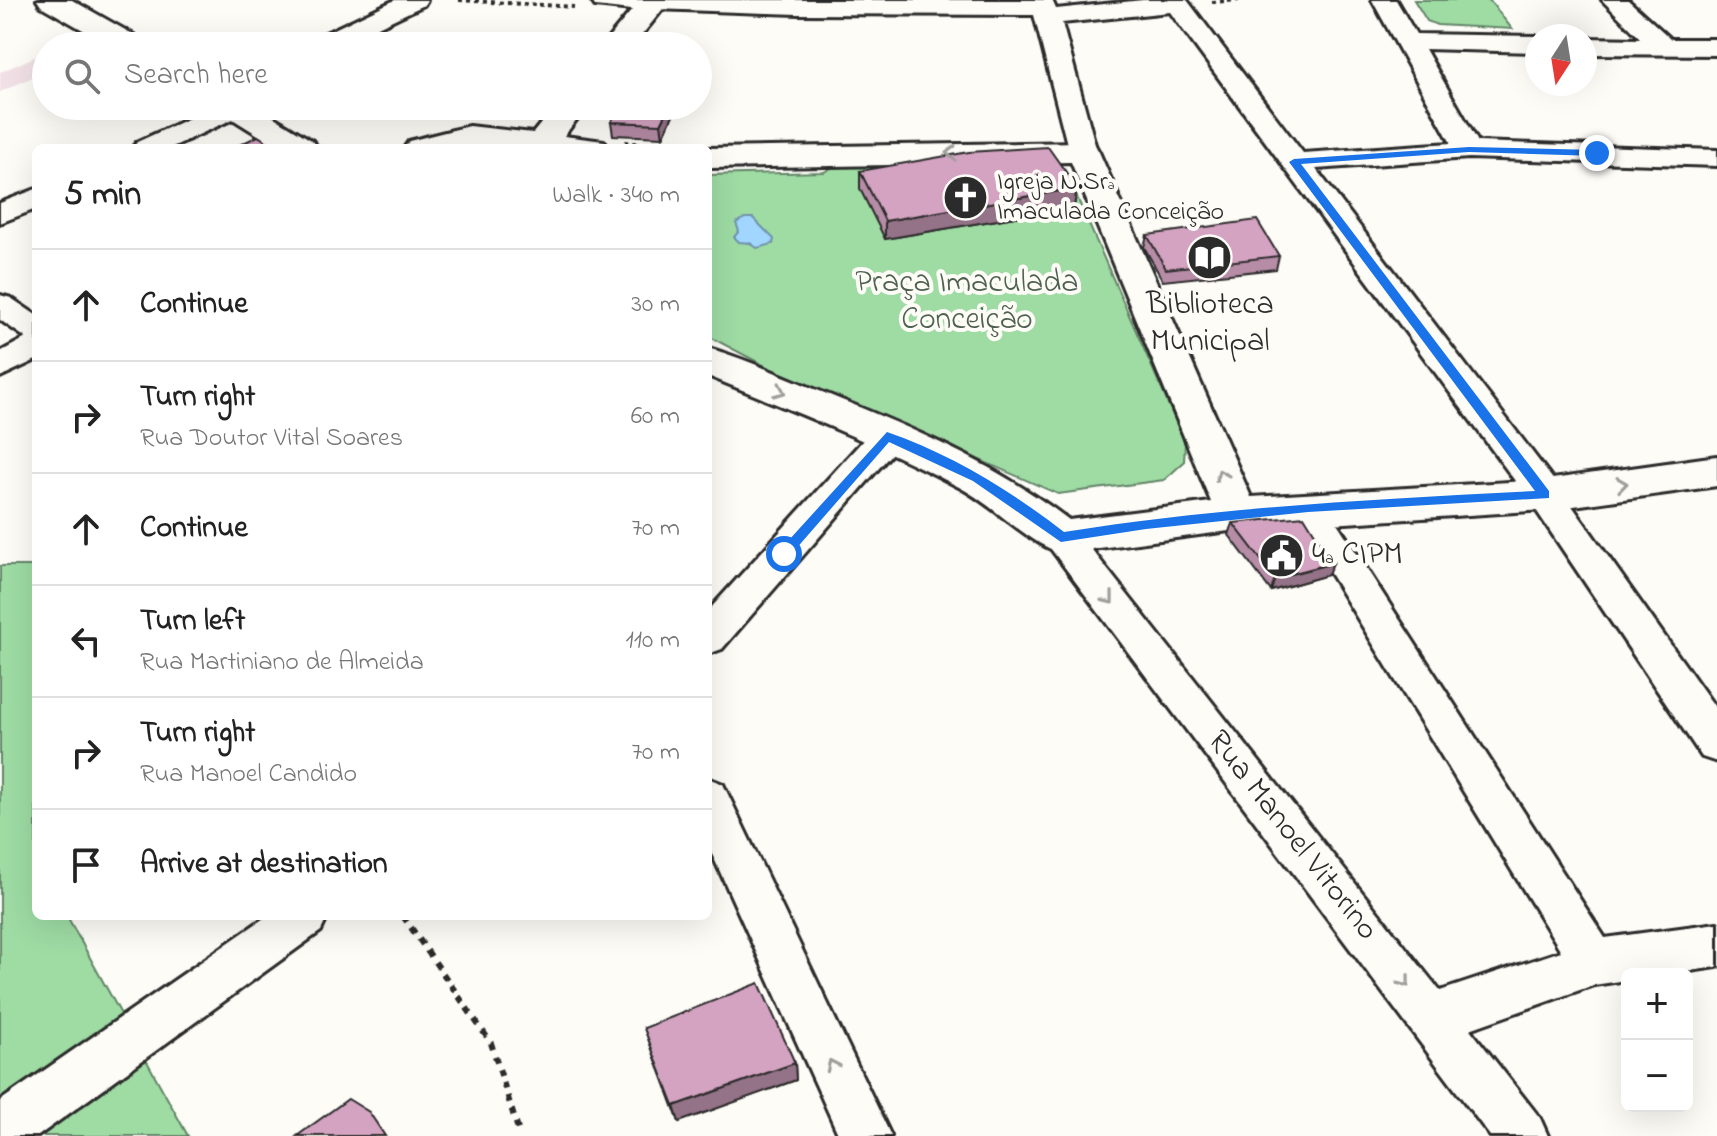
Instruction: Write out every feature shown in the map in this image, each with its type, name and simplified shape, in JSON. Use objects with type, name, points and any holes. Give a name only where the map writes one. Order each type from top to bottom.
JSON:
[{"type":"main road","points":[[51,0],[107,32]]},
{"type":"main road","points":[[591,4],[656,1]]},
{"type":"main road","points":[[629,32],[656,1]]},
{"type":"main road","points":[[256,120],[295,144]]},
{"type":"main road","points":[[537,144],[558,120]]},
{"type":"main road","points":[[436,144],[469,136],[529,144]]},
{"type":"main road","points":[[712,158],[1083,152],[1237,514]]},
{"type":"main road","points":[[712,363],[887,436],[977,478],[1024,508],[1061,537],[1237,514],[1545,495],[1717,471]]},
{"type":"street","points":[[348,32],[415,0]]},
{"type":"street","points":[[1384,0],[1469,150]]},
{"type":"street","points":[[1614,0],[1665,47]]},
{"type":"street","points":[[656,1],[1044,8],[1176,2],[1545,495],[1717,744]]},
{"type":"street","points":[[1044,8],[1083,152]]},
{"type":"street","points":[[1408,41],[1525,44]]},
{"type":"street","points":[[1597,46],[1717,47]]},
{"type":"street","points":[[156,144],[207,120]]},
{"type":"street","points":[[1294,162],[1469,150],[1717,158]]},
{"type":"street","points":[[0,214],[32,200]]},
{"type":"street","points":[[0,305],[32,327]]},
{"type":"street","points":[[0,366],[32,348]]},
{"type":"street","points":[[712,633],[887,436]]},
{"type":"street","points":[[1308,508],[1594,962]]},
{"type":"street","name":"Rua Manoel Vitorino","points":[[1061,537],[1522,1136]]},
{"type":"street","points":[[712,806],[865,1136]]},
{"type":"street","points":[[0,1132],[299,920]]},
{"type":"street","points":[[1432,1018],[1594,962],[1717,945]]},
{"type":"path","points":[[459,0],[591,4]]},
{"type":"path","points":[[1024,286],[1072,278]]},
{"type":"path","points":[[406,920],[491,1043],[520,1136]]},
{"type":"shaded area","points":[[32,58],[32,77],[0,92],[0,72]]},
{"type":"green space","points":[[1414,0],[1489,0],[1512,29],[1437,25],[1427,21]]},
{"type":"green space","name":"Praça Imaculada Conceição","points":[[1031,157],[1065,170],[1185,442],[1184,462],[1164,480],[1058,494],[769,368],[712,338],[712,175],[824,172],[833,167]]},
{"type":"green space","points":[[0,566],[32,566],[32,920],[69,920],[188,1136],[0,1136]]},
{"type":"water","points":[[753,218],[774,239],[773,244],[757,248],[750,243],[739,242],[734,237],[739,231],[736,223]]},
{"type":"building","points":[[612,120],[663,120],[661,124]]},
{"type":"building","points":[[258,136],[271,144],[241,144]]},
{"type":"building","name":"Igreja N.Srª Imaculada Conceição","points":[[1048,147],[1077,188],[885,221],[860,171],[969,152]]},
{"type":"building","name":"Biblioteca Municipal","points":[[1257,220],[1279,256],[1166,269],[1147,235]]},
{"type":"building","name":"4ª CIPM","points":[[1304,516],[1333,563],[1275,578],[1233,523]]},
{"type":"building","points":[[759,983],[795,1063],[674,1106],[644,1028]]},
{"type":"building","points":[[348,1099],[369,1112],[385,1136],[297,1136]]},
{"type":"place","name":"Igreja N.Srª Imaculada Conceição","points":[[966,198]]},
{"type":"place","name":"Biblioteca Municipal","points":[[1210,258]]},
{"type":"place","name":"4ª CIPM","points":[[1281,555]]},
{"type":"route","points":[[784,554],[887,436],[977,478],[1024,508],[1061,537],[1237,514],[1545,495],[1294,162],[1469,150],[1597,153]]}]
